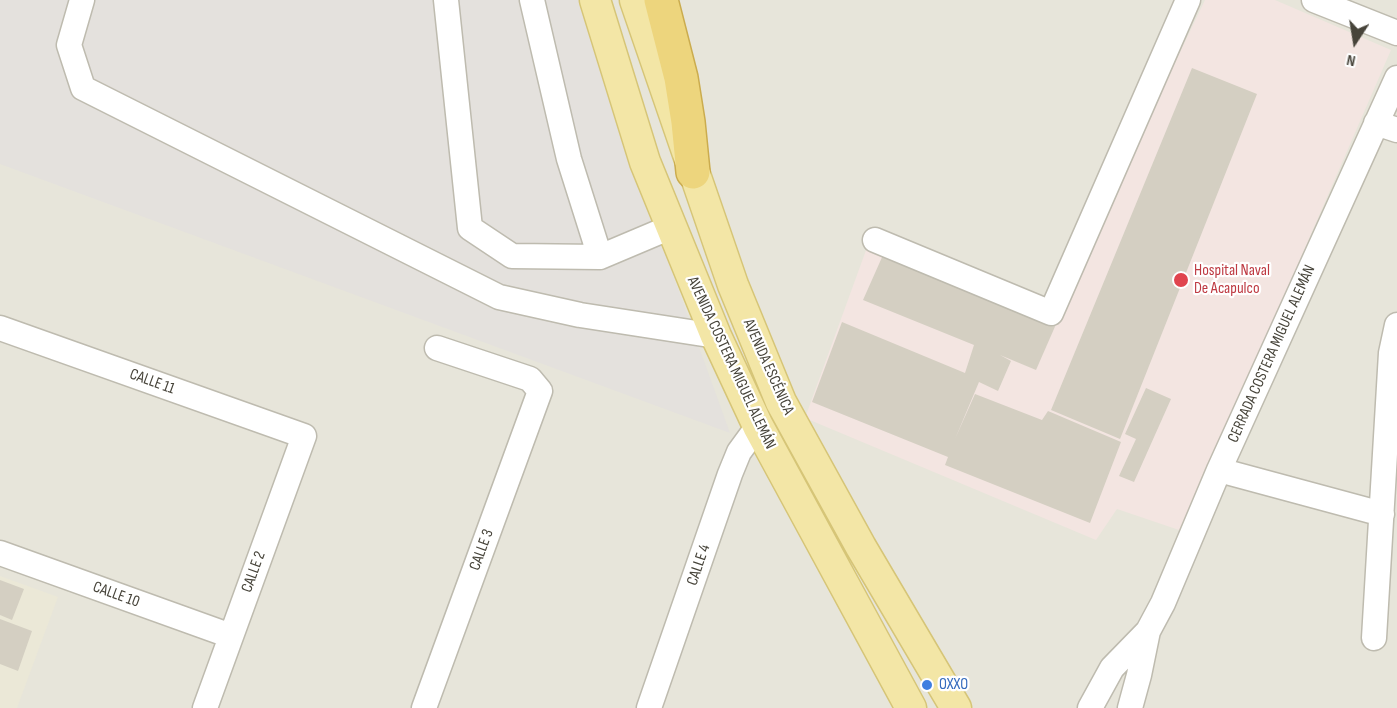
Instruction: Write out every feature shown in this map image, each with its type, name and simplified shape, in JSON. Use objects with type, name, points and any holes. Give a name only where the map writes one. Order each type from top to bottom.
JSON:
[{"type":"highway","points":[[661,0],[681,78],[693,172]]},
{"type":"main road","name":"AVENIDA COSTERA MIGUEL ALEMÁN","points":[[595,0],[645,162],[716,336],[758,426],[911,708]]},
{"type":"main road","name":"AVENIDA ESCÉNICA","points":[[635,0],[733,285],[781,402],[861,547],[956,708]]},
{"type":"street","points":[[82,0],[69,45],[83,88],[499,297],[580,315],[716,336]]},
{"type":"street","points":[[446,0],[470,228],[512,256],[600,257],[671,227]]},
{"type":"street","points":[[532,0],[569,159],[600,257]]},
{"type":"street","points":[[875,240],[1051,313],[1188,0]]},
{"type":"street","points":[[1314,0],[1397,33]]},
{"type":"street","name":"CERRADA COSTERA MIGUEL ALEMÁN","points":[[1090,708],[1112,668],[1148,631],[1163,603],[1220,470],[1386,127],[1397,78]]},
{"type":"street","points":[[1374,638],[1382,514],[1390,471],[1391,353],[1397,325]]},
{"type":"street","name":"CALLE 11","points":[[0,328],[304,436]]},
{"type":"street","name":"CALLE 3","points":[[424,708],[540,392],[530,379],[437,348]]},
{"type":"street","name":"CALLE 4","points":[[649,708],[730,474],[739,452],[758,426]]},
{"type":"street","name":"CALLE 2","points":[[205,708],[304,436]]},
{"type":"street","points":[[1220,470],[1382,514]]},
{"type":"street","name":"CALLE 10","points":[[0,553],[231,636]]},
{"type":"street","name":"CERRADA COSTERA MIGUEL ALEMÁN","points":[[1130,708],[1140,675],[1148,631]]},
{"type":"shaded area","points":[[0,0],[1397,0],[1397,708],[0,708]]},
{"type":"shaded area","points":[[0,0],[593,0],[630,156],[730,433],[0,164]]},
{"type":"shaded area","name":"Hospital Naval De Acapulco","points":[[1205,0],[1275,0],[1391,50],[1182,531],[1117,509],[1096,540],[805,418],[869,242],[1053,317]]},
{"type":"shaded area","points":[[0,576],[58,597],[17,708],[0,708]]},
{"type":"building","points":[[1192,68],[1257,94],[1120,439],[1051,410]]},
{"type":"building","points":[[883,255],[1057,322],[1036,370],[1000,355],[1011,361],[998,391],[979,382],[955,439],[975,394],[1042,420],[1048,411],[1121,442],[1090,523],[945,465],[948,457],[812,402],[842,322],[965,373],[974,345],[863,300]]},
{"type":"building","points":[[1146,388],[1171,399],[1134,482],[1119,476],[1136,439],[1125,434]]},
{"type":"building","points":[[0,580],[24,589],[12,620],[0,615]]},
{"type":"building","points":[[0,619],[32,631],[18,671],[0,664]]},
{"type":"place","name":"Hospital Naval De Acapulco","points":[[1181,280]]},
{"type":"place","name":"OXXO","points":[[927,685]]}]
